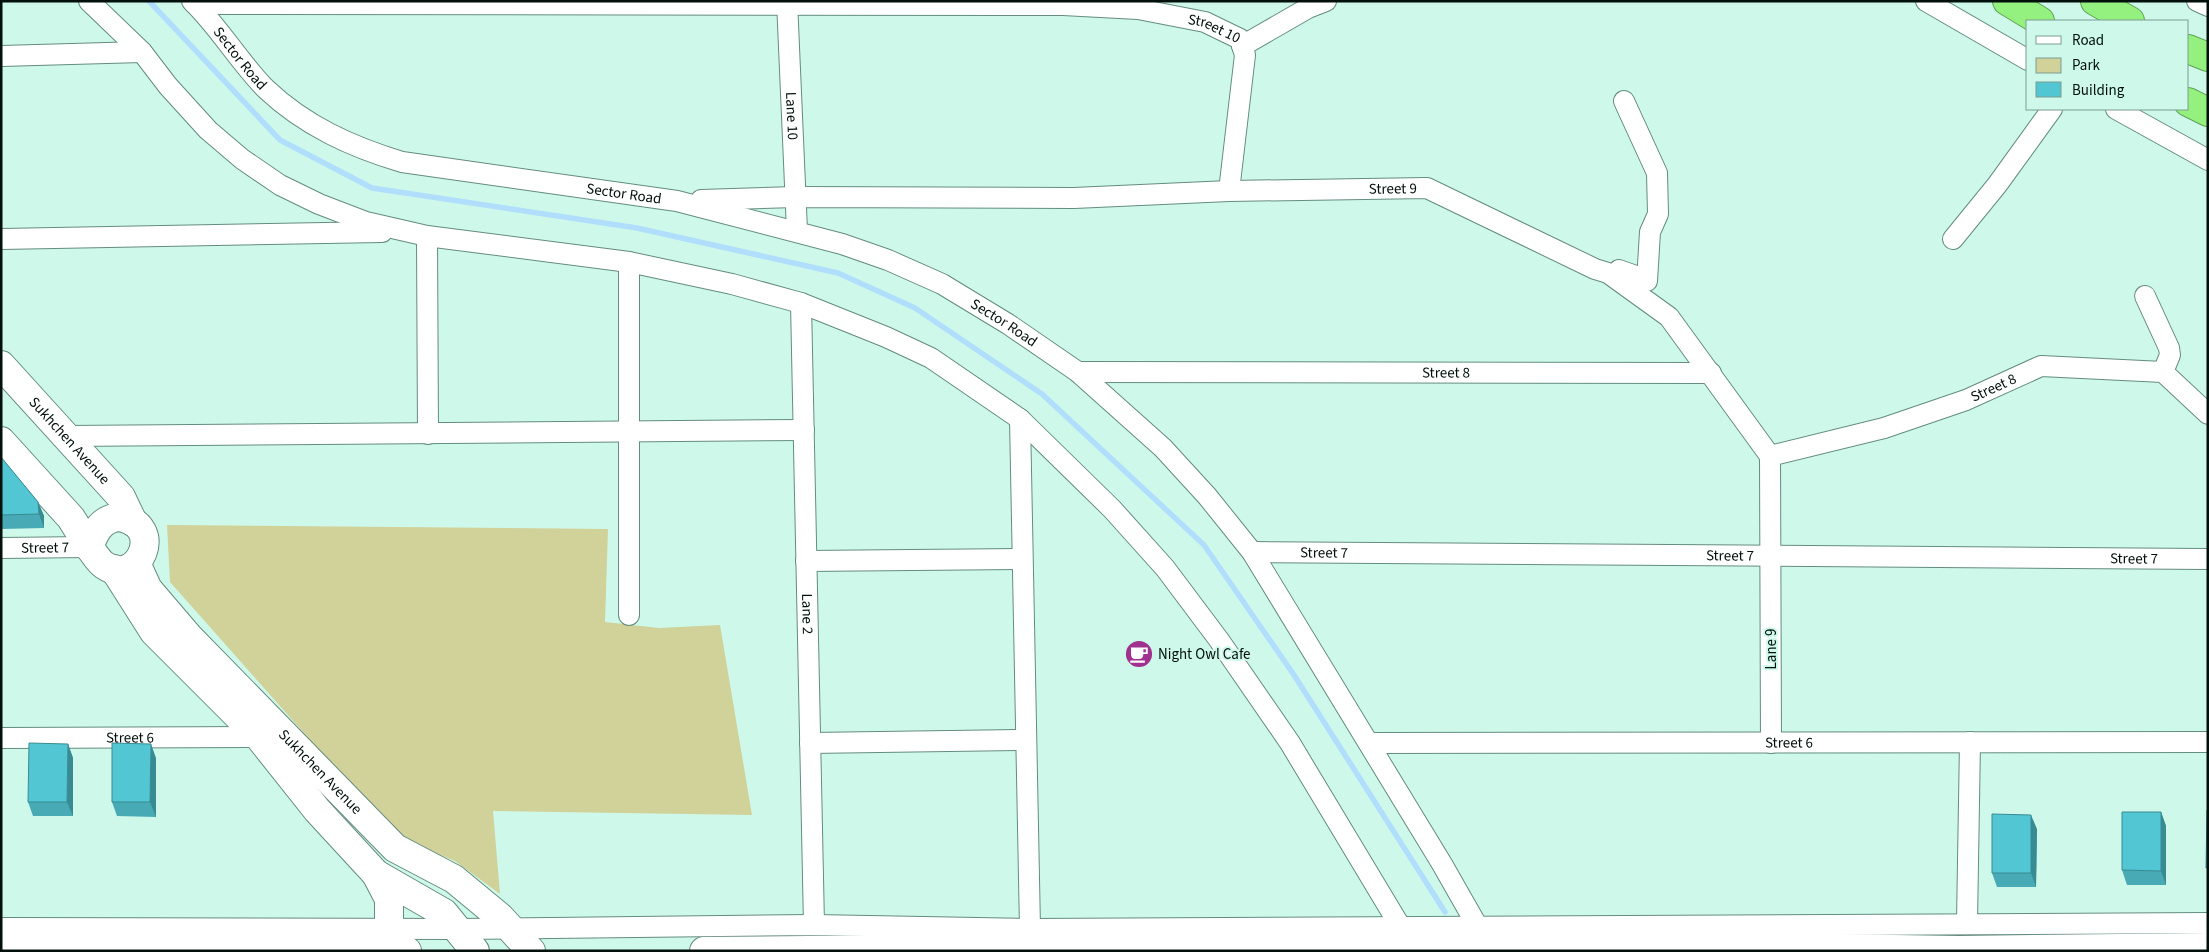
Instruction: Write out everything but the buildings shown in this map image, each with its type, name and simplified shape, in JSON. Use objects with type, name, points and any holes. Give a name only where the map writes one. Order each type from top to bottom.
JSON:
[{"type":"highway","points":[[2007,1],[2038,20]]},
{"type":"highway","points":[[2095,1],[2128,20]]},
{"type":"highway","points":[[2189,49],[2208,57]]},
{"type":"highway","points":[[2189,102],[2208,112]]},
{"type":"street","points":[[89,1],[142,52],[168,86],[208,130],[242,158],[280,185],[319,204],[366,222],[427,236],[629,262],[732,284],[801,303],[886,337],[931,358],[1020,419],[1112,510],[1165,568],[1219,640],[1290,742],[1409,941]]},
{"type":"street","points":[[1242,46],[1308,8],[1326,1]]},
{"type":"street","points":[[1926,1],[2026,59]]},
{"type":"street","points":[[2197,1],[2208,6]]},
{"type":"street","name":"Street 10","points":[[194,3],[787,2],[1063,4],[1138,8],[1205,22],[1240,39],[1245,56],[1229,191]]},
{"type":"street","name":"Lane 10","points":[[787,2],[797,231]]},
{"type":"street","name":"Sector Road","points":[[194,3],[265,88],[293,112],[331,136],[366,151],[412,164],[677,201],[797,231],[888,260],[942,284],[1008,324],[1078,372],[1163,448],[1207,496],[1252,552],[1370,743],[1486,940]]},
{"type":"street","points":[[1,56],[142,52]]},
{"type":"street","points":[[1608,273],[1614,269],[1626,271],[1640,281],[1647,280],[1650,232],[1658,214],[1657,173],[1624,101]]},
{"type":"street","points":[[1953,239],[1997,185],[2051,110]]},
{"type":"street","points":[[2118,110],[2208,160]]},
{"type":"street","name":"Street 9","points":[[677,201],[795,197],[1074,198],[1229,191],[1427,188],[1595,269],[1608,273],[1669,317],[1710,373]]},
{"type":"street","points":[[1,240],[404,231]]},
{"type":"street","points":[[427,236],[428,434]]},
{"type":"street","points":[[629,262],[629,616]]},
{"type":"street","points":[[2145,296],[2169,348],[2170,355],[2163,372],[2208,414]]},
{"type":"street","name":"Lane 2","points":[[801,303],[814,925]]},
{"type":"street","name":"Sukhchen Avenue","points":[[1,365],[121,498],[133,522],[143,534],[145,542],[144,550],[125,566]]},
{"type":"street","name":"Street 8","points":[[1770,456],[1884,428],[1966,400],[2041,366],[2163,372]]},
{"type":"street","name":"Street 8","points":[[1078,372],[1710,373]]},
{"type":"street","points":[[1710,373],[1770,456],[1771,556]]},
{"type":"street","points":[[1020,419],[1030,929]]},
{"type":"street","points":[[66,436],[804,430]]},
{"type":"street","name":"Sukhchen Avenue","points":[[1,441],[71,518],[99,561],[125,566],[148,589],[189,637],[395,848],[454,879],[480,899],[531,951]]},
{"type":"street","points":[[89,547],[96,531],[105,521],[118,518],[133,522]]},
{"type":"street","name":"Street 7","points":[[1,548],[89,547]]},
{"type":"street","name":"Street 7","points":[[1252,552],[2208,559]]},
{"type":"street","name":"Lane 9","points":[[1771,556],[1771,743]]},
{"type":"street","points":[[806,561],[1022,559]]},
{"type":"street","name":"Sukhchen Avenue","points":[[125,566],[154,632],[260,737],[317,810],[376,874],[444,913],[459,928],[475,951]]},
{"type":"street","name":"Street 6","points":[[1,738],[260,737]]},
{"type":"street","points":[[810,743],[1026,740]]},
{"type":"street","points":[[1967,922],[1970,742]]},
{"type":"street","name":"Street 6","points":[[1370,743],[2208,742]]},
{"type":"street","points":[[376,874],[389,899],[389,928]]},
{"type":"street","points":[[1,928],[509,928],[748,939],[1409,941],[1486,940],[1967,922],[2107,935],[2208,947]]},
{"type":"street","points":[[1486,940],[1959,950],[2107,935],[2208,922]]},
{"type":"street","points":[[704,951],[748,939],[814,925],[1030,929],[1409,941]]},
{"type":"street","points":[[1,950],[407,951]]},
{"type":"green space","points":[[167,525],[608,529],[605,622],[659,628],[720,625],[752,815],[493,811],[500,894],[455,861],[395,836],[170,582]]},
{"type":"waterway","points":[[149,1],[280,140],[372,188],[637,228],[838,273],[915,308],[1042,394],[1204,545],[1294,675],[1445,912]]},
{"type":"place","name":"Night Owl Cafe","points":[[1139,654]]}]
